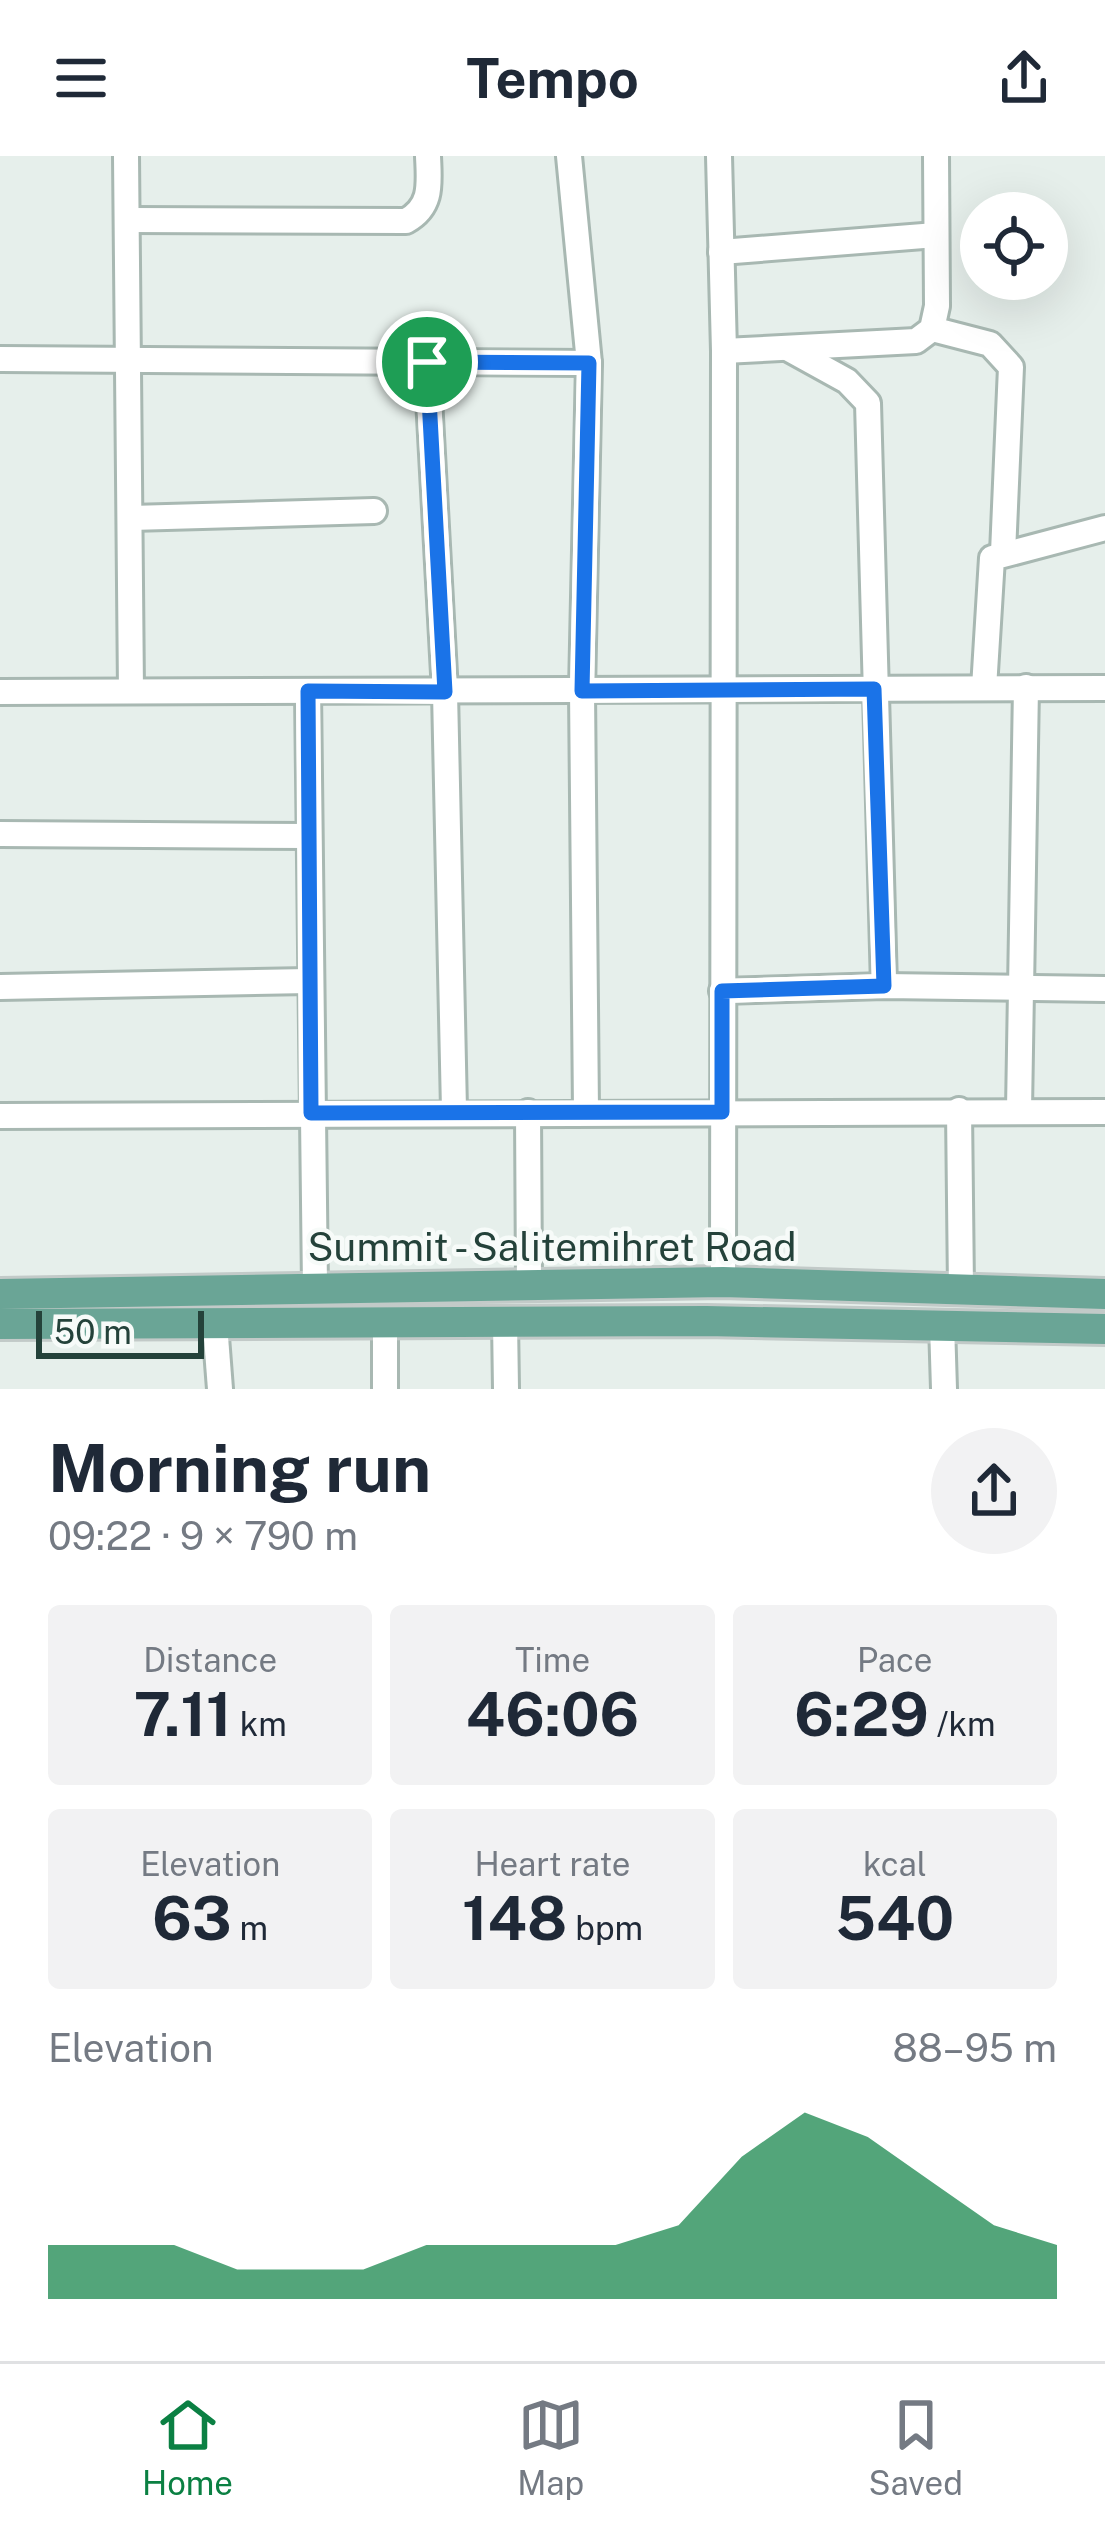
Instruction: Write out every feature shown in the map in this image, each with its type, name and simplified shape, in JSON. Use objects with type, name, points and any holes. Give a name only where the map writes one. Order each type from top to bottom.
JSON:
[{"type":"main road","name":"Summit - Salitemihret Road","points":[[0,1294],[723,1282],[1105,1294]]},
{"type":"main road","points":[[0,1324],[385,1320],[1105,1329]]},
{"type":"street","points":[[127,156],[131,691]]},
{"type":"street","points":[[128,220],[406,221],[420,213],[430,194],[428,156]]},
{"type":"street","points":[[569,156],[589,363],[582,691],[586,1111]]},
{"type":"street","points":[[719,156],[724,351],[720,691],[723,1282]]},
{"type":"street","points":[[724,351],[916,341],[932,329],[938,306],[936,156]]},
{"type":"street","points":[[722,252],[935,235]]},
{"type":"street","points":[[932,329],[990,344],[1011,367],[1003,553]]},
{"type":"street","points":[[789,349],[847,381],[868,403],[884,986]]},
{"type":"street","points":[[0,358],[589,363]]},
{"type":"street","points":[[427,362],[445,692],[454,1110]]},
{"type":"street","points":[[131,518],[374,512]]},
{"type":"street","points":[[984,688],[988,567],[1003,553],[1105,528]]},
{"type":"street","points":[[1019,1110],[1026,687]]},
{"type":"street","points":[[0,692],[1105,688]]},
{"type":"street","points":[[308,691],[315,1286]]},
{"type":"street","points":[[0,834],[308,836]]},
{"type":"street","points":[[0,987],[310,981]]},
{"type":"street","points":[[722,991],[884,986],[1105,989]]},
{"type":"street","points":[[0,1115],[454,1110],[1105,1112]]},
{"type":"street","points":[[959,1110],[961,1289]]},
{"type":"street","points":[[528,1112],[529,1283]]},
{"type":"street","points":[[385,1320],[385,1389]]},
{"type":"street","points":[[505,1321],[506,1389]]},
{"type":"street","points":[[215,1324],[220,1389]]},
{"type":"street","points":[[942,1324],[944,1389]]},
{"type":"route","points":[[427,362],[589,363],[582,691],[874,689],[884,986],[722,991],[722,1112],[311,1113],[308,691],[445,692],[427,362]]}]
